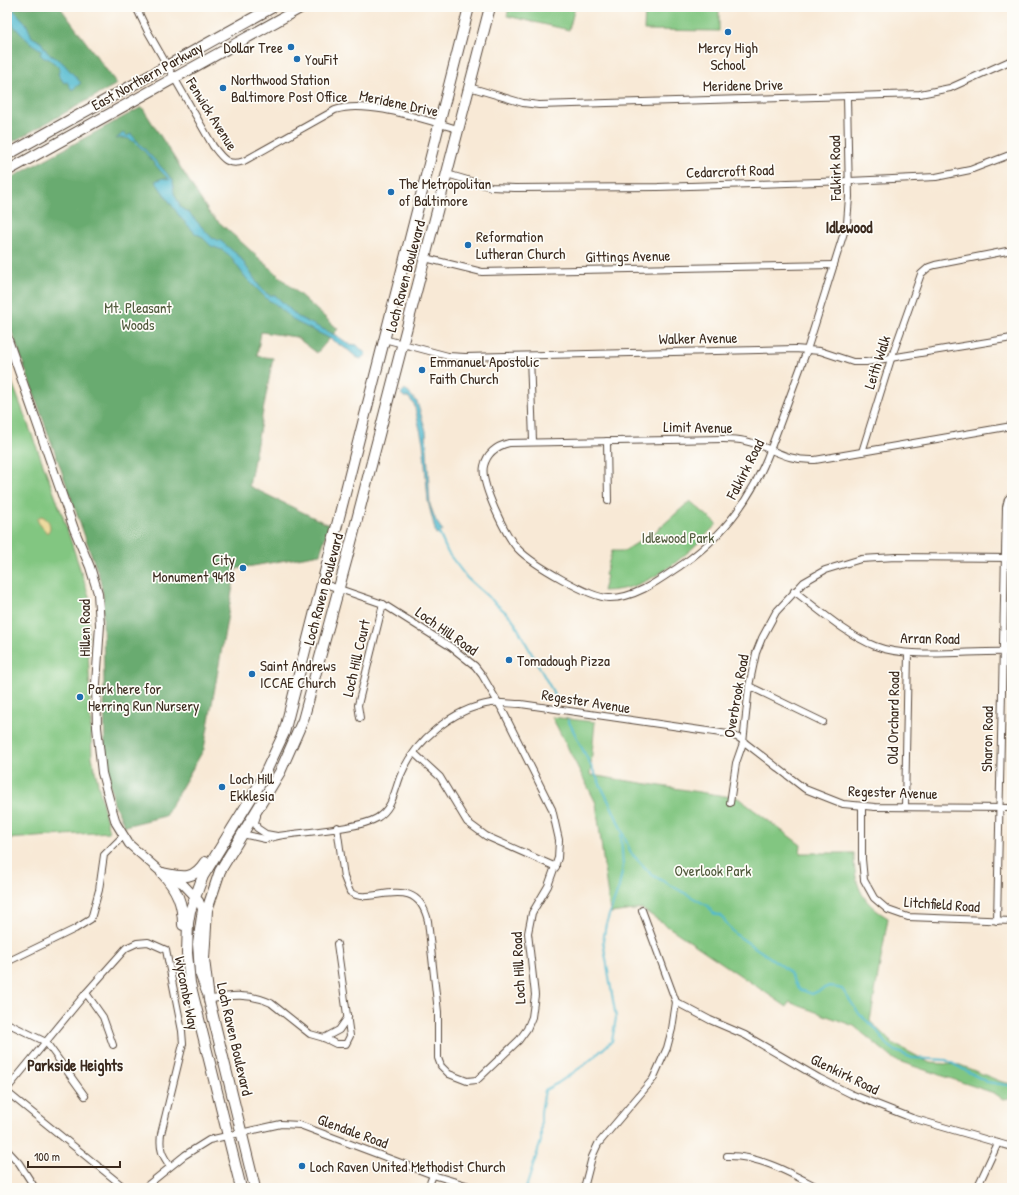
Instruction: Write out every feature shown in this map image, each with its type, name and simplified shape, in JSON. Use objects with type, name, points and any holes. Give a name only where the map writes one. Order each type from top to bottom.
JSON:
[{"type":"main road","name":"East Northern Parkway","points":[[7,155],[273,7]]},
{"type":"main road","name":"East Northern Parkway","points":[[7,171],[302,7]]},
{"type":"main road","name":"Loch Raven Boulevard","points":[[241,1188],[194,999],[187,953],[188,923],[195,895],[203,876],[270,764],[284,733],[469,7]]},
{"type":"main road","name":"Loch Raven Boulevard","points":[[255,1188],[209,1000],[204,952],[207,910],[220,871],[280,772],[302,720],[347,558],[490,7]]},
{"type":"main road","points":[[310,629],[316,634],[328,630]]},
{"type":"main road","points":[[242,834],[243,823],[271,778],[270,764]]},
{"type":"main road","points":[[162,873],[181,877],[193,875],[201,869],[216,844],[231,830]]},
{"type":"main road","points":[[162,873],[175,888],[180,898],[187,953]]},
{"type":"street","name":"Fenwick Avenue","points":[[136,7],[167,66],[213,146],[224,161],[229,162]]},
{"type":"street","name":"Meridene Drive","points":[[470,87],[522,103],[539,104],[920,94],[939,91],[962,84],[1012,60]]},
{"type":"street","name":"Falkirk Road","points":[[484,466],[484,477],[501,522],[517,548],[527,557],[591,595],[608,599],[621,597],[639,591],[677,568],[708,544],[741,507],[759,477],[807,350],[834,265],[846,224],[849,182],[847,96]]},
{"type":"street","name":"Meridene Drive","points":[[229,162],[233,164],[244,161],[335,110],[351,106],[385,111],[458,129]]},
{"type":"street","name":"Cedarcroft Road","points":[[447,174],[491,187],[515,188],[664,187],[849,182],[936,177],[970,170],[1012,154]]},
{"type":"street","name":"Leith Walk","points":[[862,452],[891,359],[918,281],[924,270],[935,265],[1012,250]]},
{"type":"street","name":"Gittings Avenue","points":[[425,258],[482,272],[834,265]]},
{"type":"street","name":"Hillen Road","points":[[7,337],[97,588],[100,618],[96,684],[98,743],[106,791],[116,824],[129,844],[162,873],[183,884],[195,895]]},
{"type":"street","name":"Walker Avenue","points":[[384,339],[458,357],[795,349],[831,354],[853,362],[872,362],[1012,338]]},
{"type":"street","points":[[530,356],[533,442]]},
{"type":"street","name":"Limit Avenue","points":[[484,466],[491,453],[502,445],[533,442],[723,439],[746,441],[794,460],[802,461],[1012,426]]},
{"type":"street","points":[[607,441],[608,501]]},
{"type":"street","name":"Sharon Road","points":[[997,921],[1006,506],[1008,499],[1012,495]]},
{"type":"street","name":"Overbrook Road","points":[[730,803],[736,763],[743,742],[752,668],[762,638],[776,612],[794,591],[813,576],[841,564],[861,559],[896,557],[1012,558]]},
{"type":"street","name":"Loch Hill Road","points":[[322,583],[382,604],[451,647],[479,670],[499,704],[552,809],[559,840],[556,867],[548,886],[532,913],[528,925],[528,939],[535,995],[530,1022],[519,1040],[487,1073],[477,1080],[467,1081],[449,1074],[441,1066],[438,1058],[438,1012],[428,921],[424,911],[415,900],[405,894],[390,892],[359,896],[350,892],[344,877],[337,828]]},
{"type":"street","name":"Arran Road","points":[[794,591],[868,643],[889,650],[908,653],[1012,652]]},
{"type":"street","name":"Loch Hill Court","points":[[360,718],[358,705],[382,604]]},
{"type":"street","name":"Old Orchard Road","points":[[905,807],[908,653]]},
{"type":"street","points":[[749,686],[823,722]]},
{"type":"street","name":"Regester Avenue","points":[[242,834],[265,839],[370,822],[390,806],[406,764],[414,753],[442,724],[474,708],[493,703],[521,704],[728,734],[738,738],[797,784],[813,794],[844,804],[862,806],[1012,808]]},
{"type":"street","points":[[414,753],[440,777],[459,811],[467,822],[479,831],[556,867]]},
{"type":"street","name":"Regester Avenue","points":[[260,806],[255,822],[257,828],[266,834],[278,836]]},
{"type":"street","name":"Litchfield Road","points":[[862,806],[862,858],[864,880],[874,898],[882,906],[894,914],[908,917],[1012,921]]},
{"type":"street","points":[[7,962],[75,929],[91,919],[99,890],[104,855],[123,836]]},
{"type":"street","points":[[195,895],[202,909],[197,944],[199,973],[209,1000],[226,996],[240,995],[264,999],[271,1002],[310,1034],[324,1038],[339,1045],[346,1044],[350,1036],[338,944]]},
{"type":"street","points":[[584,1188],[592,1157],[598,1144],[645,1090],[656,1073],[667,1048],[676,1002],[642,910]]},
{"type":"street","name":"Wycombe Way","points":[[7,1090],[86,993],[126,948],[133,944],[148,942],[155,944],[166,950],[183,1038],[181,1057],[161,1134],[160,1146],[162,1155],[170,1166]]},
{"type":"street","points":[[86,993],[103,1016],[114,1045]]},
{"type":"street","name":"Glenkirk Road","points":[[676,1002],[710,1020],[746,1035],[819,1078],[851,1094],[912,1118],[1012,1147]]},
{"type":"street","points":[[324,1038],[339,1030],[348,1017]]},
{"type":"street","points":[[7,1023],[46,1042],[85,1096]]},
{"type":"street","points":[[7,1090],[125,1188]]},
{"type":"street","name":"Glendale Road","points":[[144,1188],[170,1166],[201,1144],[228,1135],[281,1124],[295,1124],[433,1175],[476,1188]]},
{"type":"street","points":[[977,1188],[998,1143]]},
{"type":"street","points":[[7,1150],[19,1163],[35,1188]]},
{"type":"street","points":[[728,1156],[749,1157],[819,1188]]},
{"type":"street","points":[[428,1188],[433,1175]]},
{"type":"green space","points":[[7,7],[60,7],[117,84],[7,145]]},
{"type":"green space","points":[[509,7],[575,7],[569,30],[507,16]]},
{"type":"green space","points":[[645,7],[719,7],[719,31],[644,30]]},
{"type":"green space","name":"Mt. Pleasant Woods","points":[[142,107],[210,214],[338,329],[317,353],[296,337],[261,332],[257,356],[273,358],[249,486],[329,525],[320,554],[236,569],[204,749],[165,816],[125,826],[114,804],[105,758],[103,596],[100,579],[7,318],[7,180]]},
{"type":"green space","points":[[7,369],[62,514],[90,599],[88,644],[92,757],[109,832],[7,839]]},
{"type":"green space","name":"Idlewood Park","points":[[690,501],[717,524],[693,548],[666,570],[636,585],[603,591],[607,576],[605,575],[612,551],[624,551],[655,532]]},
{"type":"green space","name":"Overlook Park","points":[[552,717],[595,722],[590,775],[738,798],[801,845],[800,853],[854,853],[855,874],[860,891],[878,912],[888,918],[870,1021],[892,1043],[930,1063],[960,1065],[1002,1082],[1012,1084],[1012,1098],[1003,1099],[994,1093],[895,1060],[854,1026],[789,1002],[787,1007],[642,909],[610,913],[596,803]]},
{"type":"sand","points":[[41,516],[49,522],[50,529],[47,533],[38,522],[38,518]]},
{"type":"water","points":[[7,7],[11,7],[26,23],[32,37],[41,42],[47,52],[63,63],[81,83],[72,90],[67,82],[64,83],[58,74],[60,68],[49,59],[44,58],[40,54],[42,50],[37,48],[18,31],[7,16]]},
{"type":"water","points":[[123,133],[127,136],[131,134],[173,180],[174,193],[181,208],[189,213],[212,238],[221,241],[240,257],[262,290],[269,295],[275,295],[298,317],[337,336],[349,344],[357,345],[366,354],[361,359],[356,357],[348,350],[327,337],[296,322],[274,303],[268,300],[246,278],[229,255],[222,250],[211,246],[201,236],[196,234],[180,217],[155,181],[163,178],[170,180],[146,153],[131,140],[127,138],[116,139]]},
{"type":"water","points":[[405,389],[417,402],[426,431],[430,505],[436,521],[443,531],[436,534],[428,501],[423,442],[414,404],[408,397],[404,397],[401,394]]},
{"type":"waterway","points":[[438,531],[448,553],[467,578],[512,618],[558,701]]},
{"type":"waterway","points":[[568,720],[614,812],[631,853],[652,875],[708,906],[713,913],[721,916],[735,934],[789,972],[799,989],[812,994],[829,986],[842,989],[860,1015],[876,1029],[885,1043],[896,1051],[912,1058],[946,1060],[987,1082],[1012,1086]]},
{"type":"waterway","points":[[526,1188],[541,1141],[541,1112],[545,1090],[587,1063],[612,1041],[616,1018],[603,941],[606,924],[619,887],[623,867],[621,835]]},
{"type":"place","name":"Mercy High School","points":[[728,32]]},
{"type":"place","name":"Dollar Tree","points":[[291,47]]},
{"type":"place","name":"YouFit","points":[[297,59]]},
{"type":"place","name":"Northwood Station Baltimore Post Office","points":[[223,88]]},
{"type":"place","name":"The Metropolitan of Baltimore","points":[[391,192]]},
{"type":"place","name":"Reformation Lutheran Church","points":[[468,245]]},
{"type":"place","name":"Emmanuel Apostolic Faith Church","points":[[422,370]]},
{"type":"place","name":"City Monument 9418","points":[[243,568]]},
{"type":"place","name":"Tomadough Pizza","points":[[509,660]]},
{"type":"place","name":"Saint Andrews ICCAE Church","points":[[252,674]]},
{"type":"place","name":"Park here for Herring Run Nursery","points":[[80,697]]},
{"type":"place","name":"Loch Hill Ekklesia","points":[[222,787]]},
{"type":"place","name":"Loch Raven United Methodist Church","points":[[302,1166]]},
{"type":"district","name":"Idlewood","points":[[849,227]]},
{"type":"district","name":"Parkside Heights","points":[[75,1065]]}]
